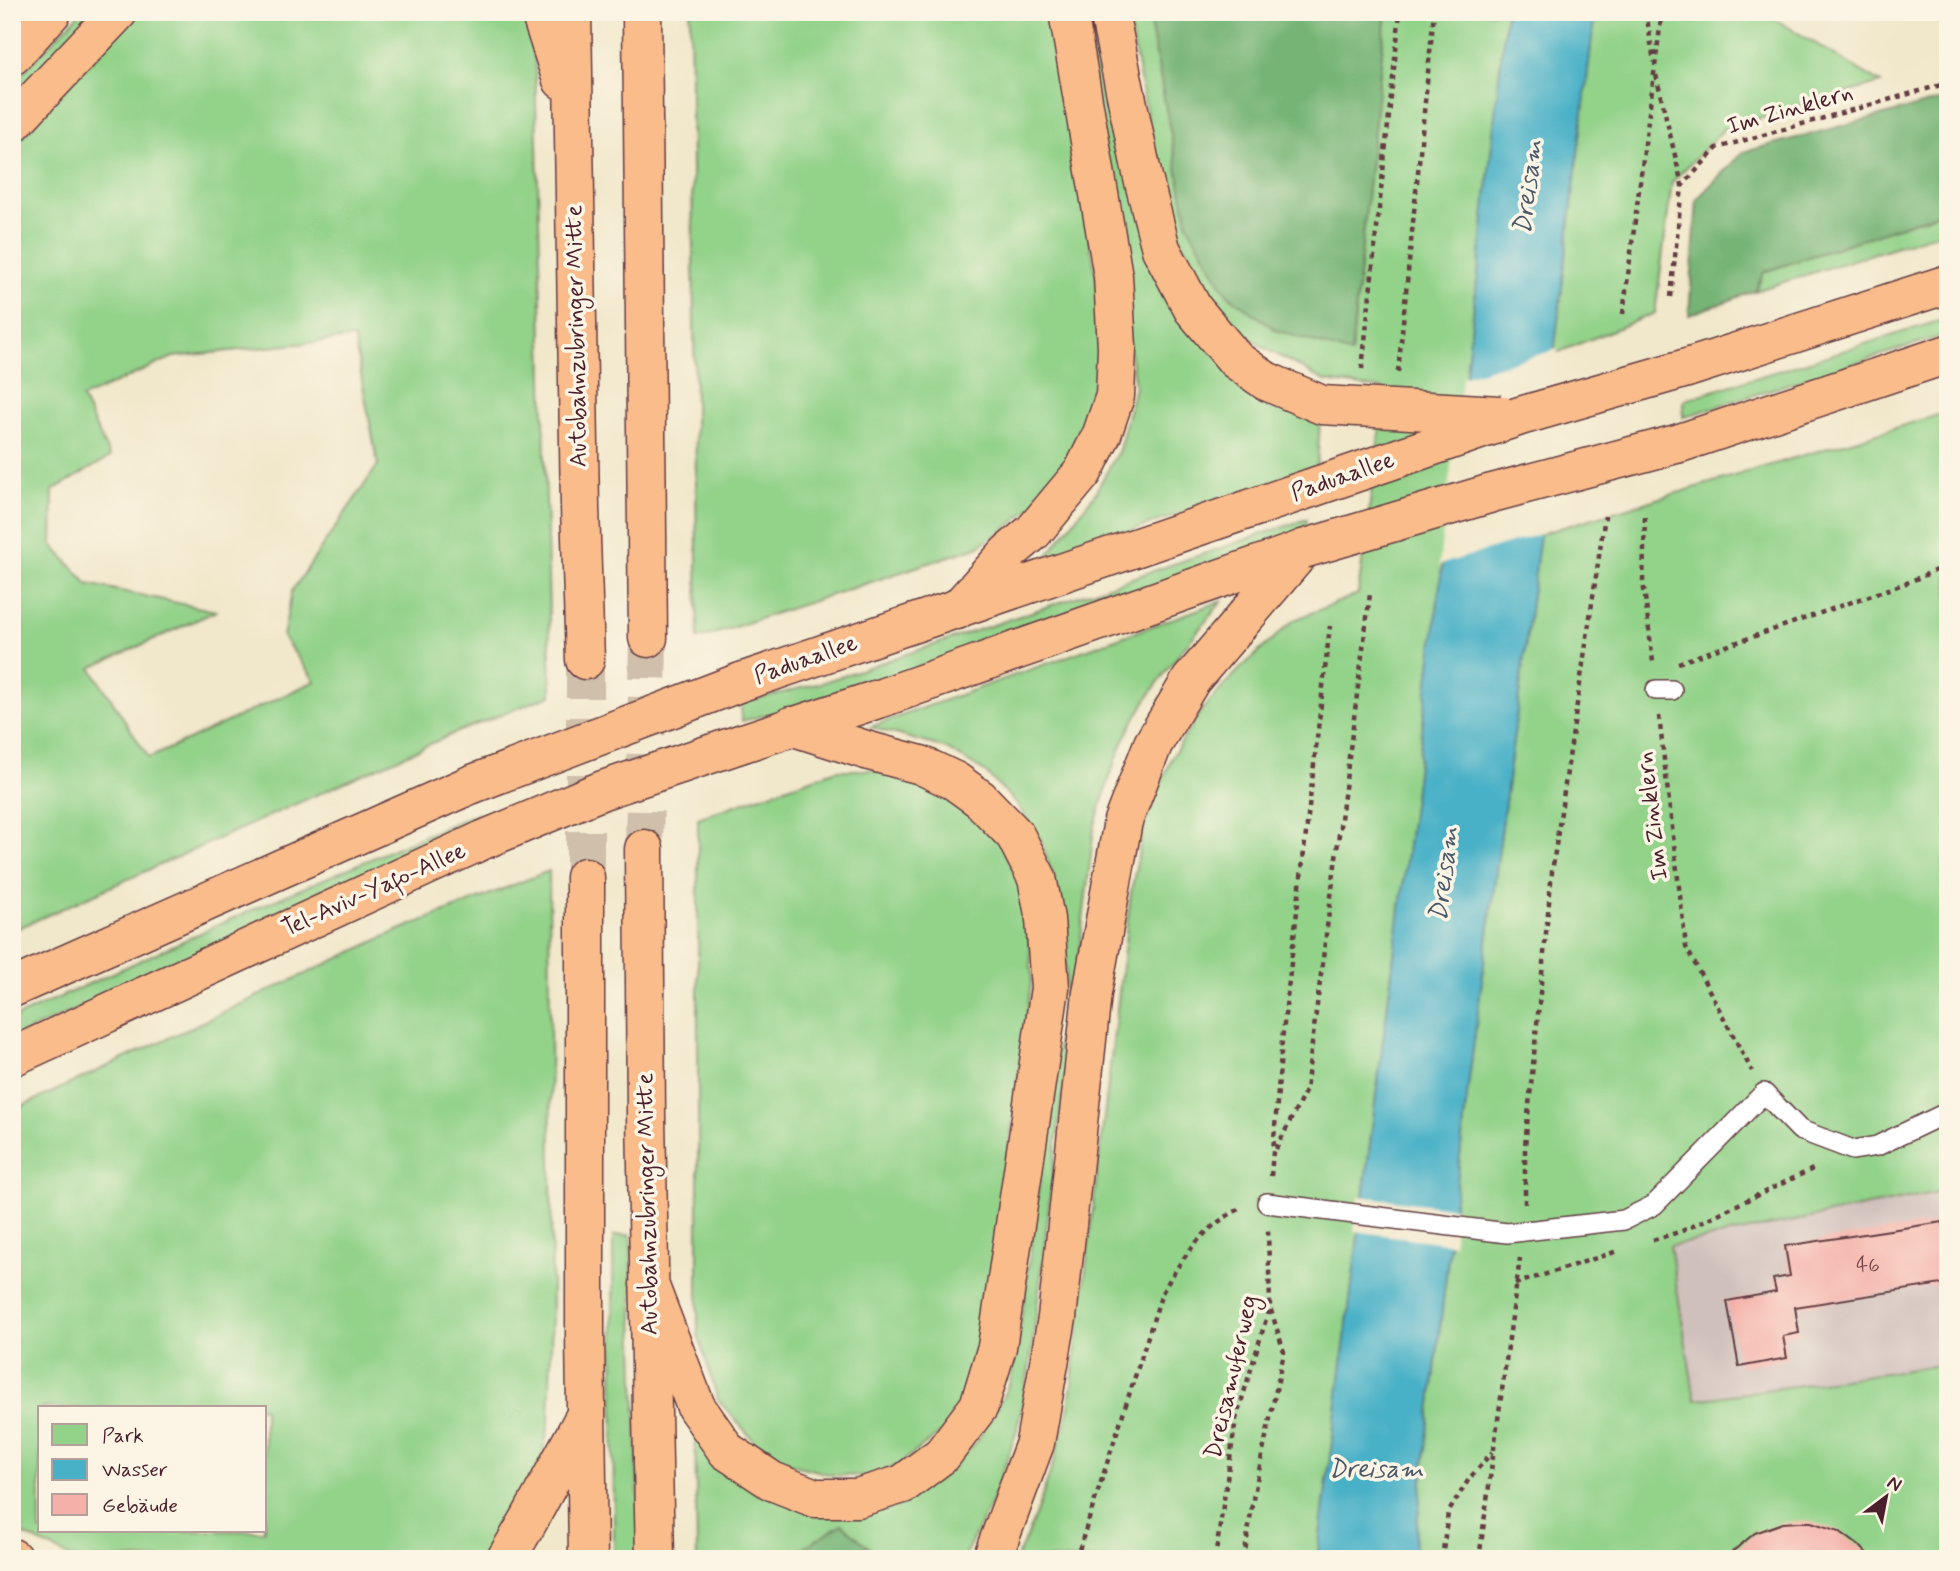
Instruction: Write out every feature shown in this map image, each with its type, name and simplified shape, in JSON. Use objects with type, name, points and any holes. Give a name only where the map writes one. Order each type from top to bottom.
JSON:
[{"type":"highway","points":[[12,56],[52,12]]},
{"type":"highway","points":[[12,124],[118,12]]},
{"type":"highway","points":[[540,12],[573,115]]},
{"type":"highway","name":"Autobahnzubringer Mitte","points":[[572,12],[585,660]]},
{"type":"highway","points":[[642,12],[648,638]]},
{"type":"highway","points":[[957,610],[1008,553],[1033,532],[1083,472],[1102,434],[1115,396],[1117,348],[1113,276],[1068,12]]},
{"type":"highway","points":[[1110,12],[1143,178],[1161,249],[1193,309],[1236,360],[1266,381],[1322,404],[1520,416]]},
{"type":"highway","name":"Paduaallee","points":[[15,985],[470,785],[741,682],[1520,416],[1687,368],[1948,284]]},
{"type":"highway","points":[[792,726],[884,697],[1303,549],[1492,493],[1680,443],[1948,354]]},
{"type":"highway","points":[[992,1559],[1035,1443],[1057,1318],[1092,993],[1123,821],[1153,744],[1191,680],[1303,549]]},
{"type":"highway","points":[[649,1284],[696,1407],[727,1451],[772,1481],[815,1498],[857,1497],[903,1484],[942,1455],[979,1406],[997,1347],[1050,988],[1045,919],[1037,878],[1015,835],[980,799],[955,781],[921,765],[792,726]]},
{"type":"highway","name":"Tel-Aviv-Yafo-Allee","points":[[12,1057],[483,840],[603,790],[792,726]]},
{"type":"highway","name":"Autobahnzubringer Mitte","points":[[644,849],[655,1559]]},
{"type":"highway","points":[[585,877],[584,1332],[588,1559]]},
{"type":"highway","points":[[506,1559],[587,1413]]},
{"type":"lane","points":[[1267,1203],[1516,1233],[1624,1220],[1654,1205],[1764,1093],[1800,1130],[1853,1150],[1877,1146],[1948,1112]]},
{"type":"path","points":[[1362,369],[1400,12]]},
{"type":"path","points":[[1398,373],[1434,12]]},
{"type":"path","points":[[1646,12],[1655,70],[1682,186],[1671,297]]},
{"type":"path","points":[[1623,314],[1662,12]]},
{"type":"path","name":"Im Zinklern","points":[[1682,186],[1717,148],[1948,83]]},
{"type":"path","points":[[1479,1559],[1515,1284],[1516,1233],[1552,872],[1605,516]]},
{"type":"path","name":"Im Zinklern","points":[[1645,517],[1643,582],[1661,684],[1686,947],[1764,1093]]},
{"type":"path","points":[[1661,684],[1948,565]]},
{"type":"path","points":[[1274,1153],[1306,1090],[1370,594]]},
{"type":"path","name":"Dreisamuferweg","points":[[1215,1559],[1237,1419],[1270,1306],[1267,1203],[1274,1153],[1282,1041],[1330,626]]},
{"type":"path","points":[[1643,1243],[1682,1231],[1853,1150]]},
{"type":"path","points":[[1076,1559],[1162,1293],[1181,1260],[1206,1231],[1240,1209],[1267,1203]]},
{"type":"path","points":[[1515,1284],[1630,1247]]},
{"type":"path","points":[[1244,1559],[1253,1499],[1284,1352],[1270,1306]]},
{"type":"path","points":[[1442,1559],[1448,1513],[1469,1479],[1493,1452]]},
{"type":"shaded area","points":[[1948,1190],[1948,1364],[1695,1400],[1670,1245]]},
{"type":"green space","points":[[81,12],[96,12],[12,100],[12,84]]},
{"type":"green space","points":[[138,12],[526,12],[535,63],[551,695],[457,732],[12,931],[12,149]],"holes":[[[354,338],[378,465],[292,591],[283,637],[315,681],[149,758],[91,668],[216,611],[88,584],[52,545],[53,490],[110,457],[82,398],[173,357]]]},
{"type":"green space","points":[[690,12],[1050,12],[1096,277],[1102,366],[1094,413],[1050,491],[1013,523],[977,547],[698,639]]},
{"type":"green space","points":[[1083,12],[1098,12],[1171,298],[1320,419],[1317,467],[1043,561],[1094,495],[1119,450],[1135,387]]},
{"type":"green space","points":[[1127,12],[1148,12],[1188,226],[1351,353],[1386,12],[1506,12],[1479,265],[1410,830],[1317,1559],[1016,1559],[1040,1504],[1069,1408],[1131,893],[1144,826],[1172,757],[1203,708],[1240,669],[1294,620],[1358,594],[1385,389],[1325,381],[1261,346],[1234,323],[1195,271],[1177,233],[1152,141]]},
{"type":"green space","points":[[1148,12],[1386,12],[1351,354],[1276,330],[1227,294],[1188,226]]},
{"type":"green space","points":[[1595,12],[1763,12],[1881,83],[1724,129],[1672,182],[1655,313],[1554,354]]},
{"type":"green space","points":[[1948,98],[1948,210],[1764,272],[1755,291],[1689,315],[1697,199],[1743,152]]},
{"type":"green space","points":[[1948,210],[1948,230],[1755,291],[1764,272]]},
{"type":"green space","points":[[1948,318],[1948,334],[1683,417],[1684,400]]},
{"type":"green space","points":[[1948,412],[1948,1190],[1670,1246],[1695,1400],[1948,1364],[1948,1559],[1413,1559],[1468,1087],[1540,534]]},
{"type":"green space","points":[[1307,519],[1305,535],[817,702],[742,721],[741,703],[821,683]]},
{"type":"green space","points":[[1222,601],[1172,664],[1138,714],[1118,755],[1094,828],[1031,1358],[1017,1430],[994,1497],[963,1559],[697,1559],[695,1423],[780,1498],[950,1469],[976,1442],[1010,1382],[1019,1338],[1066,981],[1061,899],[1041,841],[1016,803],[985,772],[945,748],[870,727]]},
{"type":"green space","points":[[837,770],[874,770],[903,776],[958,801],[1000,843],[1018,879],[1027,912],[1032,977],[977,1380],[943,1431],[898,1465],[869,1476],[833,1475],[791,1464],[756,1443],[718,1400],[698,1334],[698,818]]},
{"type":"green space","points":[[477,813],[481,830],[12,1038],[12,1019],[229,920]]},
{"type":"green space","points":[[549,871],[552,1310],[549,1423],[540,1467],[496,1559],[74,1559],[12,1529],[12,1111],[397,931]]},
{"type":"green space","points":[[631,1235],[640,1559],[614,1559],[613,1236]]},
{"type":"green space","points":[[842,1524],[882,1559],[800,1559],[801,1549]]},
{"type":"water","name":"Dreisam","points":[[1506,12],[1595,12],[1554,354],[1540,534],[1468,1087],[1413,1559],[1317,1559],[1410,830],[1479,265]]},
{"type":"pier","points":[[1558,349],[1543,533],[1439,565],[1462,377]]},
{"type":"pier","points":[[1359,1196],[1457,1208],[1453,1244],[1354,1231]]},
{"type":"building","points":[[1943,1222],[1948,1253],[1948,1283],[1795,1307],[1799,1333],[1783,1336],[1787,1358],[1739,1367],[1727,1301],[1776,1292],[1773,1279],[1790,1276],[1785,1246]]},
{"type":"building","points":[[1811,1522],[1839,1531],[1872,1559],[1727,1559],[1755,1533],[1783,1523]]},
{"type":"tunnel","points":[[644,849],[648,638]]},
{"type":"tunnel","points":[[585,660],[585,877]]}]
